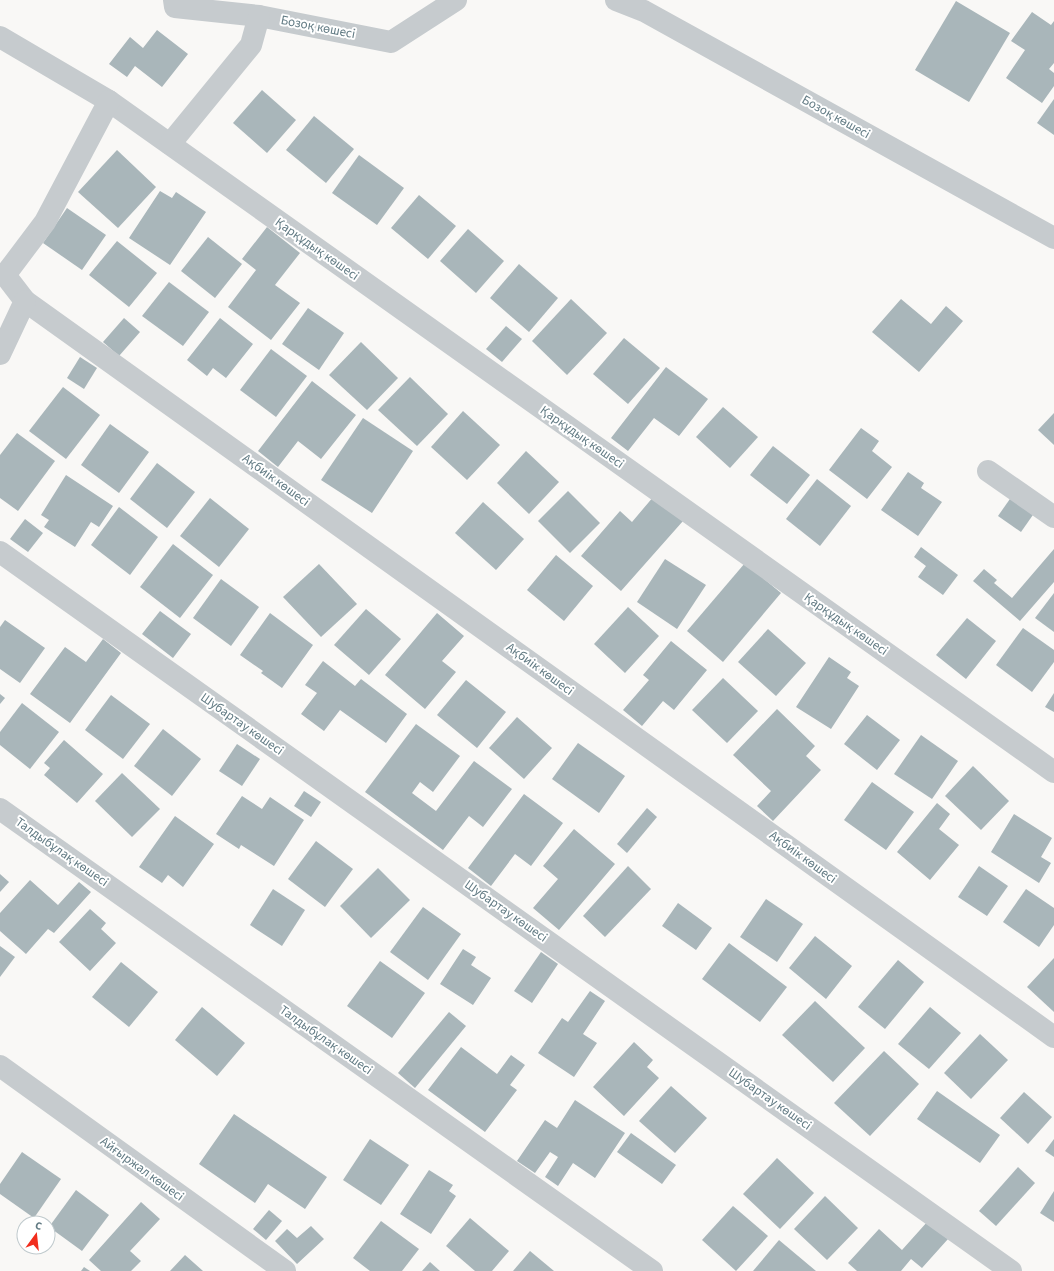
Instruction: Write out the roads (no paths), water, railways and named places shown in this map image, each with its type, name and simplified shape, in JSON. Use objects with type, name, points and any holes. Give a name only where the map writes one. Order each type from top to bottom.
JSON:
[{"type":"street","name":"Бозоқ көшесі","points":[[174,0],[175,7],[259,16],[391,42],[456,0]]},
{"type":"street","name":"Бозоқ көшесі","points":[[616,0],[644,11],[1054,238]]},
{"type":"street","points":[[170,144],[251,45],[259,16]]},
{"type":"street","name":"Қарқұдық көшесі","points":[[0,37],[109,101],[1054,772]]},
{"type":"street","name":"Ақбиік көшесі","points":[[109,101],[45,222],[5,275],[25,301],[1054,1037]]},
{"type":"street","points":[[0,354],[25,301]]},
{"type":"street","points":[[988,471],[1054,517]]},
{"type":"street","name":"Шубартау көшесі","points":[[0,552],[1011,1271]]},
{"type":"street","name":"Талдыбұлақ көшесі","points":[[0,809],[652,1271]]},
{"type":"street","name":"Айғыржал көшесі","points":[[0,1066],[285,1271]]}]
